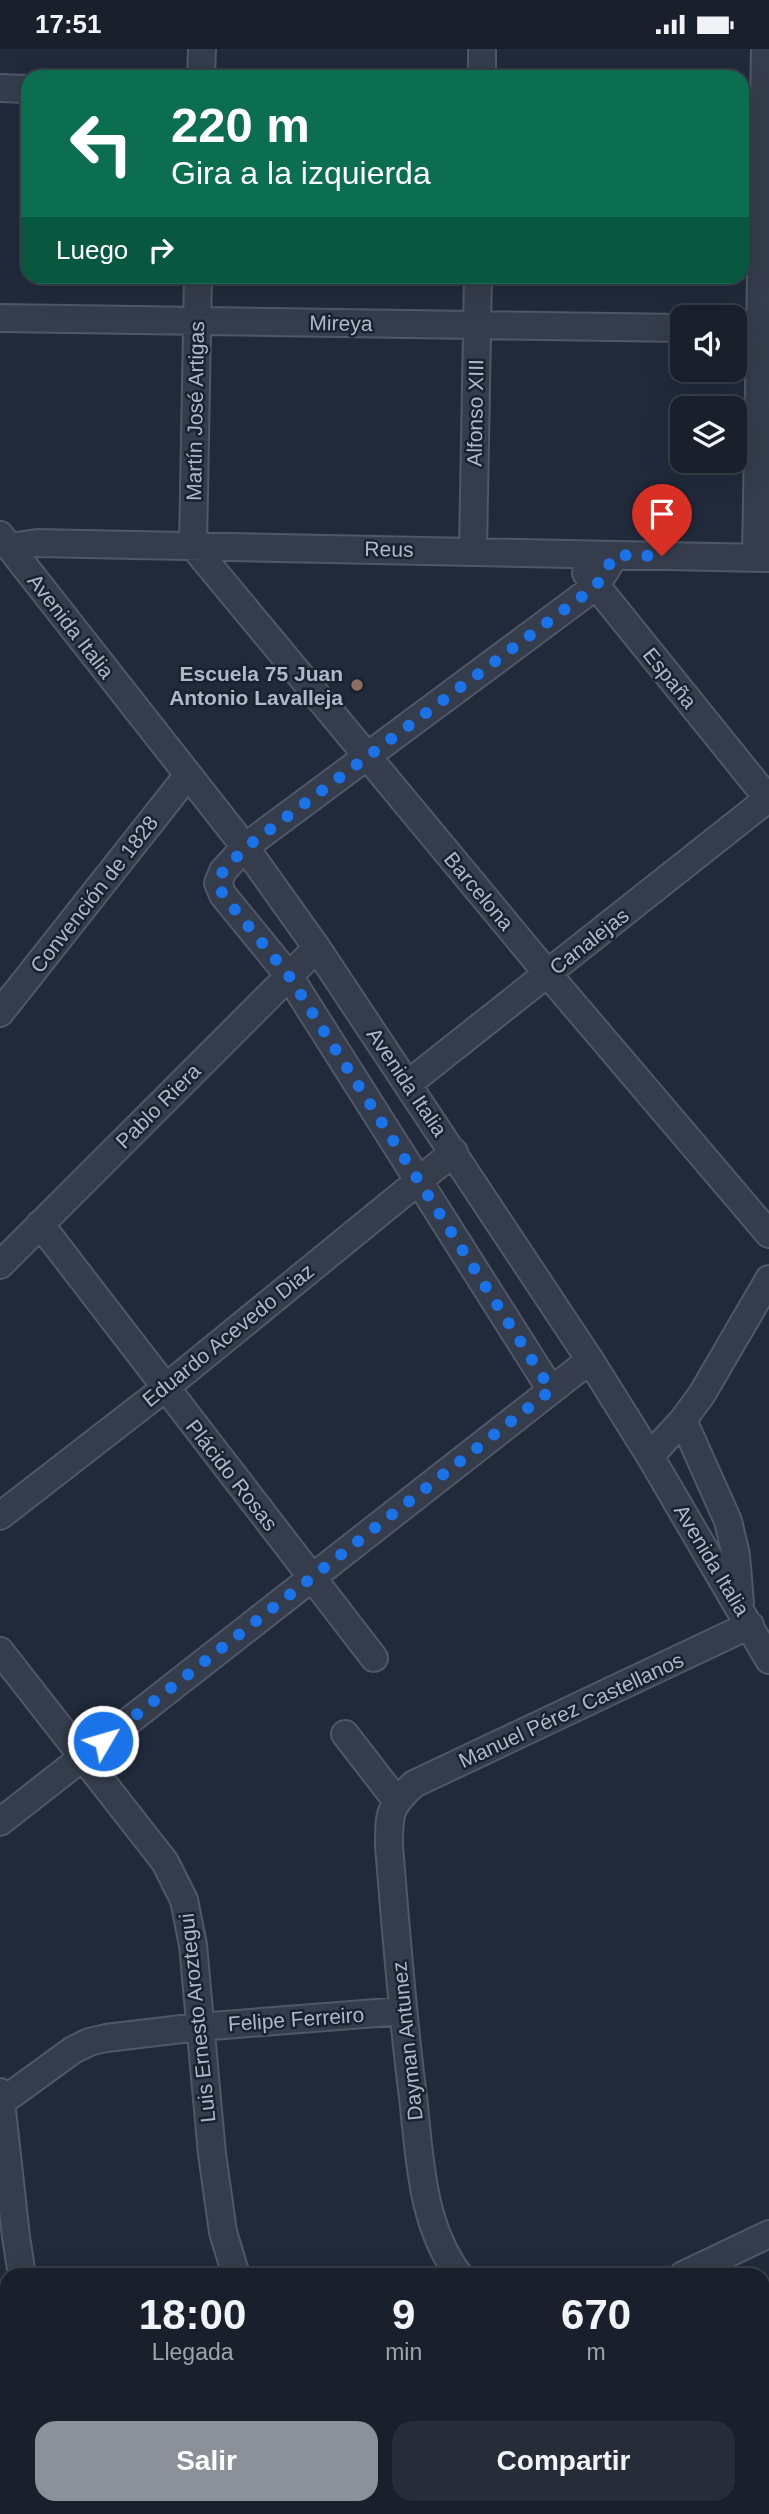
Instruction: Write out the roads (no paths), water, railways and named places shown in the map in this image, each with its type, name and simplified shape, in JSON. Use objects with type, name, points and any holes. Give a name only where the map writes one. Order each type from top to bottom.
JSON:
[{"type":"street","points":[[201,70],[202,49]]},
{"type":"street","points":[[482,49],[482,70]]},
{"type":"street","points":[[762,557],[755,330],[758,102],[765,49]]},
{"type":"street","points":[[0,88],[21,89]]},
{"type":"street","name":"Martín José Artigas","points":[[193,546],[198,284]]},
{"type":"street","name":"Alfonso XIII","points":[[472,550],[478,284]]},
{"type":"street","name":"Mireya","points":[[0,318],[670,328]]},
{"type":"street","name":"Reus","points":[[4,541],[762,557]]},
{"type":"street","name":"Avenida Italia","points":[[4,541],[245,848],[317,948],[409,1083],[590,1360],[650,1456],[769,1660]]},
{"type":"street","name":"Barcelona","points":[[193,546],[547,973],[769,1234]]},
{"type":"street","name":"España","points":[[571,555],[769,799]]},
{"type":"street","points":[[551,1390],[289,976],[223,895],[218,883],[223,871],[245,848],[596,586],[615,555]]},
{"type":"street","name":"Convención de 1828","points":[[0,1013],[188,775]]},
{"type":"street","name":"Canalejas","points":[[409,1083],[769,799]]},
{"type":"street","name":"Pablo Riera","points":[[0,1265],[317,948]]},
{"type":"street","name":"Eduardo Acevedo Diaz","points":[[0,1515],[165,1388],[454,1152]]},
{"type":"street","name":"Plácido Rosas","points":[[40,1224],[374,1658]]},
{"type":"street","points":[[650,1456],[683,1420],[702,1394],[769,1279]]},
{"type":"street","points":[[0,1822],[590,1360]]},
{"type":"street","points":[[683,1420],[728,1521],[746,1617]]},
{"type":"street","name":"Manuel Pérez Castellanos","points":[[396,1800],[414,1784],[746,1617]]},
{"type":"street","name":"Luis Ernesto Aroztegui","points":[[0,1651],[165,1861],[184,1900],[193,1945],[212,2154],[223,2232],[234,2268]]},
{"type":"street","points":[[345,1734],[396,1800]]},
{"type":"street","name":"Dayman Antunez","points":[[396,1800],[389,1821],[389,1846],[402,2011],[424,2190],[432,2225],[454,2268]]},
{"type":"street","name":"Felipe Ferreiro","points":[[1,2099],[89,2042],[199,2027],[402,2011]]},
{"type":"street","points":[[1,2099],[21,2268]]},
{"type":"street","points":[[698,2268],[769,2234]]},
{"type":"place","name":"Escuela 75 Juan Antonio Lavalleja","points":[[357,685]]}]
